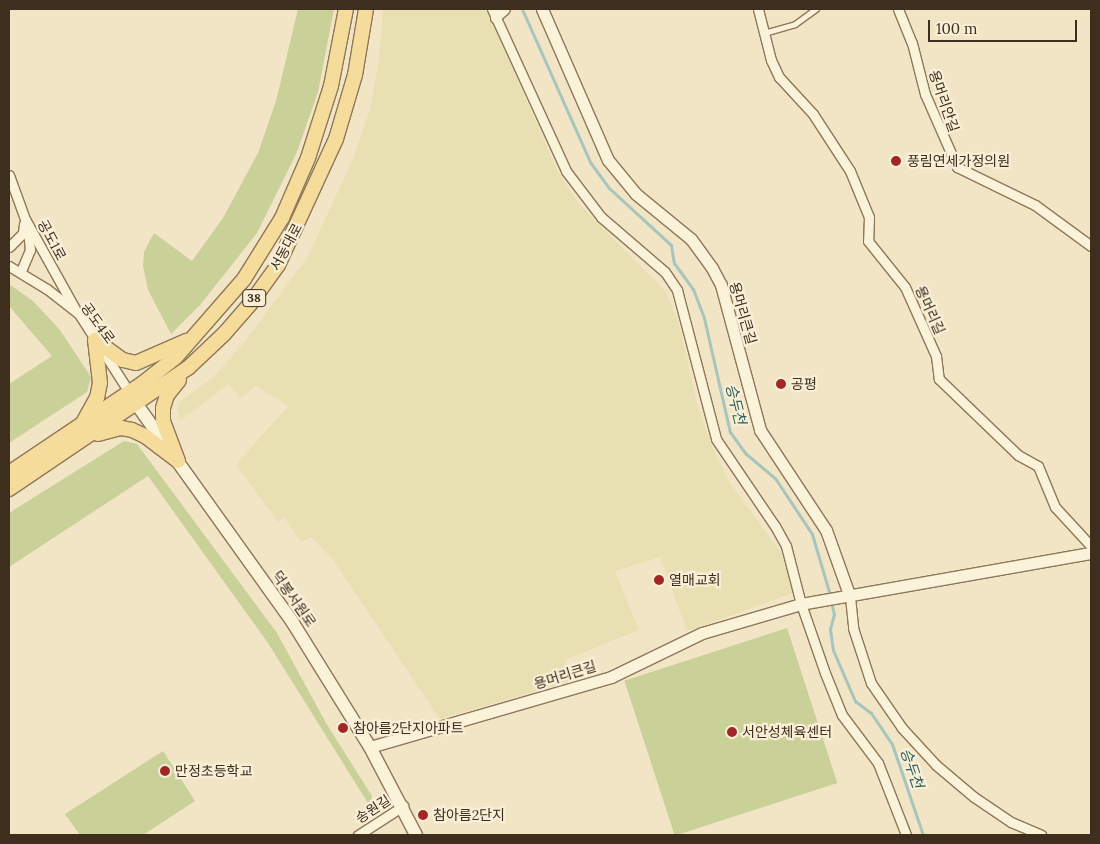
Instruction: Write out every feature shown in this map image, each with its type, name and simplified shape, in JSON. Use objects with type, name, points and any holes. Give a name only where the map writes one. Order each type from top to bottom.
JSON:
[{"type":"main road","name":"서동대로","points":[[9,489],[176,356],[196,336],[244,279],[265,249],[288,204],[322,120],[346,9]]},
{"type":"main road","name":"서동대로","points":[[9,473],[137,404],[188,368],[224,334],[278,265],[336,139],[355,75],[366,9]]},
{"type":"main road","points":[[95,340],[123,360],[136,363],[196,336]]},
{"type":"main road","points":[[95,340],[100,383],[97,398],[84,431],[121,428],[132,430],[145,436],[178,462]]},
{"type":"main road","points":[[178,462],[163,421],[163,408],[167,395],[188,368]]},
{"type":"main road","name":"덕봉서원로","points":[[129,392],[293,623],[370,747],[403,806],[416,835]]},
{"type":"street","points":[[492,9],[501,13],[510,46],[566,170],[601,217],[665,272],[677,290],[716,439],[775,526],[786,546],[842,714],[878,764],[906,835]]},
{"type":"street","name":"용머리큰길","points":[[542,9],[608,160],[636,194],[691,240],[712,268],[721,285],[760,430],[826,530],[844,598]]},
{"type":"street","name":"용머리길","points":[[758,9],[771,60],[779,77],[814,114],[850,171],[869,216],[868,241],[905,287],[936,356],[938,380],[1018,455],[1038,466],[1055,507],[1091,546]]},
{"type":"street","name":"용머리안길","points":[[898,9],[912,43],[925,94],[957,167],[1035,205],[1091,246]]},
{"type":"street","name":"공도1로","points":[[9,175],[25,219],[78,314]]},
{"type":"street","points":[[9,247],[23,234],[25,219]]},
{"type":"street","points":[[21,271],[30,250],[25,219]]},
{"type":"street","name":"공도4로","points":[[9,266],[21,271],[78,314],[129,392]]},
{"type":"street","name":"용머리큰길","points":[[370,747],[611,677],[702,634],[804,604],[1091,553]]},
{"type":"street","points":[[844,598],[871,683],[902,728],[936,765],[974,797],[1011,822],[1041,835]]},
{"type":"street","name":"송원길","points":[[358,835],[403,806]]},
{"type":"lane","points":[[764,33],[795,24],[816,9]]},
{"type":"shaded area","points":[[383,9],[486,9],[559,174],[579,204],[666,292],[679,324],[697,404],[713,449],[730,483],[781,553],[793,593],[687,631],[660,557],[615,571],[639,630],[565,660],[573,680],[440,719],[333,560],[311,537],[301,542],[284,517],[278,522],[236,465],[288,406],[256,386],[241,398],[229,384],[180,421],[177,408],[181,401],[215,375],[246,340],[308,256],[353,159],[370,110],[379,60]]},
{"type":"green space","points":[[298,9],[334,9],[318,92],[297,152],[257,233],[200,305],[171,334],[148,290],[143,266],[144,252],[154,233],[192,261],[223,218],[258,153],[276,101]]},
{"type":"green space","points":[[9,284],[33,301],[60,330],[91,377],[87,392],[9,443],[9,384],[52,356],[9,306]]},
{"type":"green space","points":[[124,441],[137,444],[277,633],[326,723],[372,796],[371,808],[268,643],[148,476],[9,567],[9,513]]},
{"type":"green space","name":"서안성체육센터","points":[[787,628],[837,783],[674,835],[624,681]]},
{"type":"green space","points":[[163,751],[195,801],[143,835],[80,835],[65,814]]},
{"type":"waterway","name":"승두천","points":[[522,9],[590,162],[609,188],[671,245],[674,263],[693,289],[704,318],[730,432],[745,453],[775,478],[812,534],[830,595]]},
{"type":"waterway","name":"승두천","points":[[831,602],[834,614],[830,629],[833,650],[855,701],[871,713],[892,744],[923,835]]},
{"type":"place","name":"풍림연세가정의원","points":[[896,161]]},
{"type":"place","name":"공평","points":[[781,384]]},
{"type":"place","name":"열매교회","points":[[659,580]]},
{"type":"place","name":"참아름2단지아파트","points":[[343,728]]},
{"type":"place","name":"서안성체육센터","points":[[732,732]]},
{"type":"place","name":"만정초등학교","points":[[165,771]]},
{"type":"place","name":"참아름2단지","points":[[423,815]]}]
